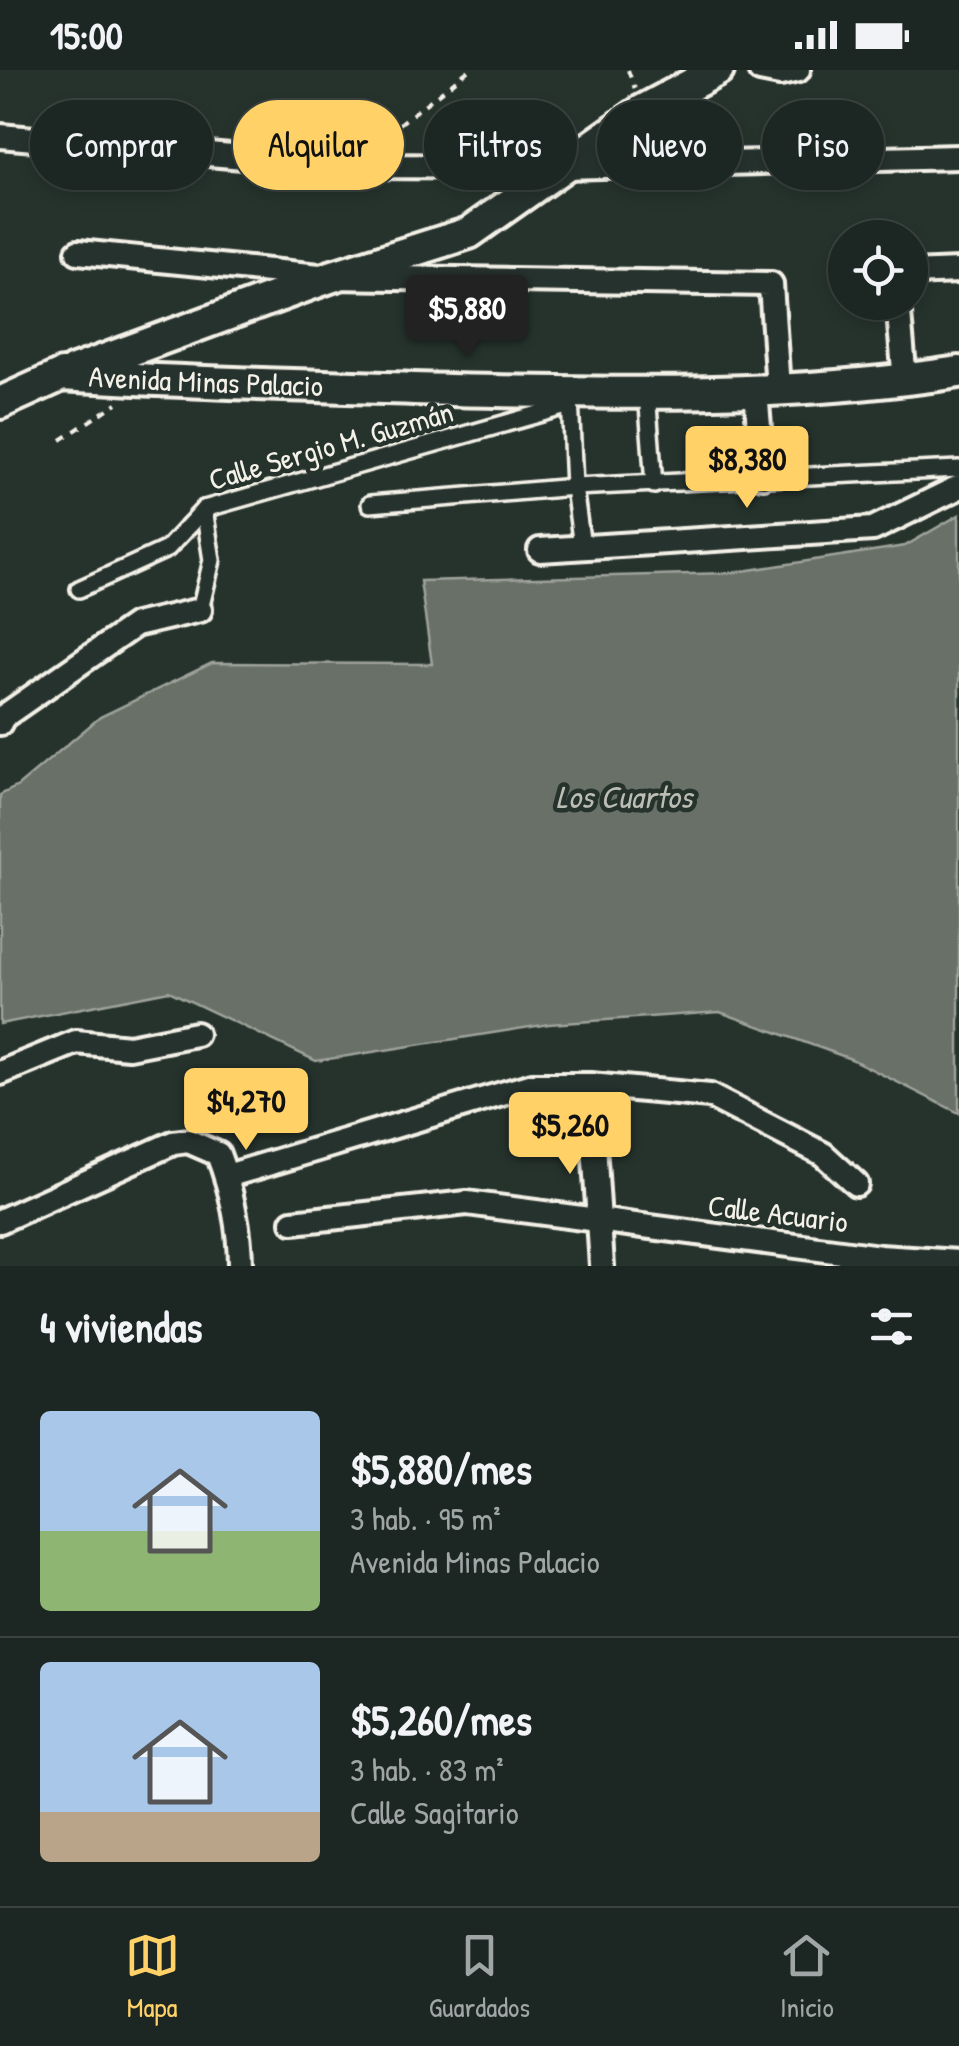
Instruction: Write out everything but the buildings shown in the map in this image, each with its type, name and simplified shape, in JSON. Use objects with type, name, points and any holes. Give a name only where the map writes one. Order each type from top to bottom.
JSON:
[{"type":"main road","points":[[577,156],[642,111],[718,70]]},
{"type":"main road","points":[[62,376],[330,278],[468,233],[529,190]]},
{"type":"main road","name":"Avenida Minas Palacio","points":[[0,403],[62,376],[570,399],[905,381],[959,372]]},
{"type":"street","points":[[760,70],[780,74],[798,70]]},
{"type":"street","points":[[0,136],[233,156]]},
{"type":"street","points":[[577,167],[959,156]]},
{"type":"street","points":[[78,252],[330,278],[772,284],[763,476]]},
{"type":"street","points":[[928,272],[959,271]]},
{"type":"street","points":[[900,320],[905,381]]},
{"type":"street","points":[[646,392],[654,485]]},
{"type":"street","points":[[570,399],[574,487],[582,547]]},
{"type":"street","name":"Calle Sergio M. Guzmán","points":[[200,610],[212,560],[204,510],[570,399]]},
{"type":"street","points":[[370,504],[574,487],[959,469]]},
{"type":"street","points":[[540,550],[873,529],[959,487]]},
{"type":"street","points":[[79,589],[167,549],[204,510]]},
{"type":"street","points":[[0,723],[136,625],[200,610]]},
{"type":"street","points":[[0,1073],[76,1042],[129,1047],[196,1034]]},
{"type":"street","points":[[227,1176],[532,1085],[590,1085],[710,1096],[823,1154],[856,1184]]},
{"type":"street","points":[[590,1085],[602,1266]]},
{"type":"street","points":[[0,1221],[172,1143],[188,1141],[218,1154],[227,1176],[240,1257]]},
{"type":"street","name":"Calle Acuario","points":[[293,1222],[467,1203],[880,1257],[959,1262]]},
{"type":"path","points":[[404,122],[470,70]]},
{"type":"path","points":[[61,440],[150,381]]},
{"type":"water","name":"Los Cuartos","points":[[959,515],[959,1113],[851,1059],[720,1012],[549,1024],[316,1061],[169,991],[0,1024],[0,795],[18,786],[100,717],[212,663],[432,664],[420,581],[730,573],[905,546]]}]
